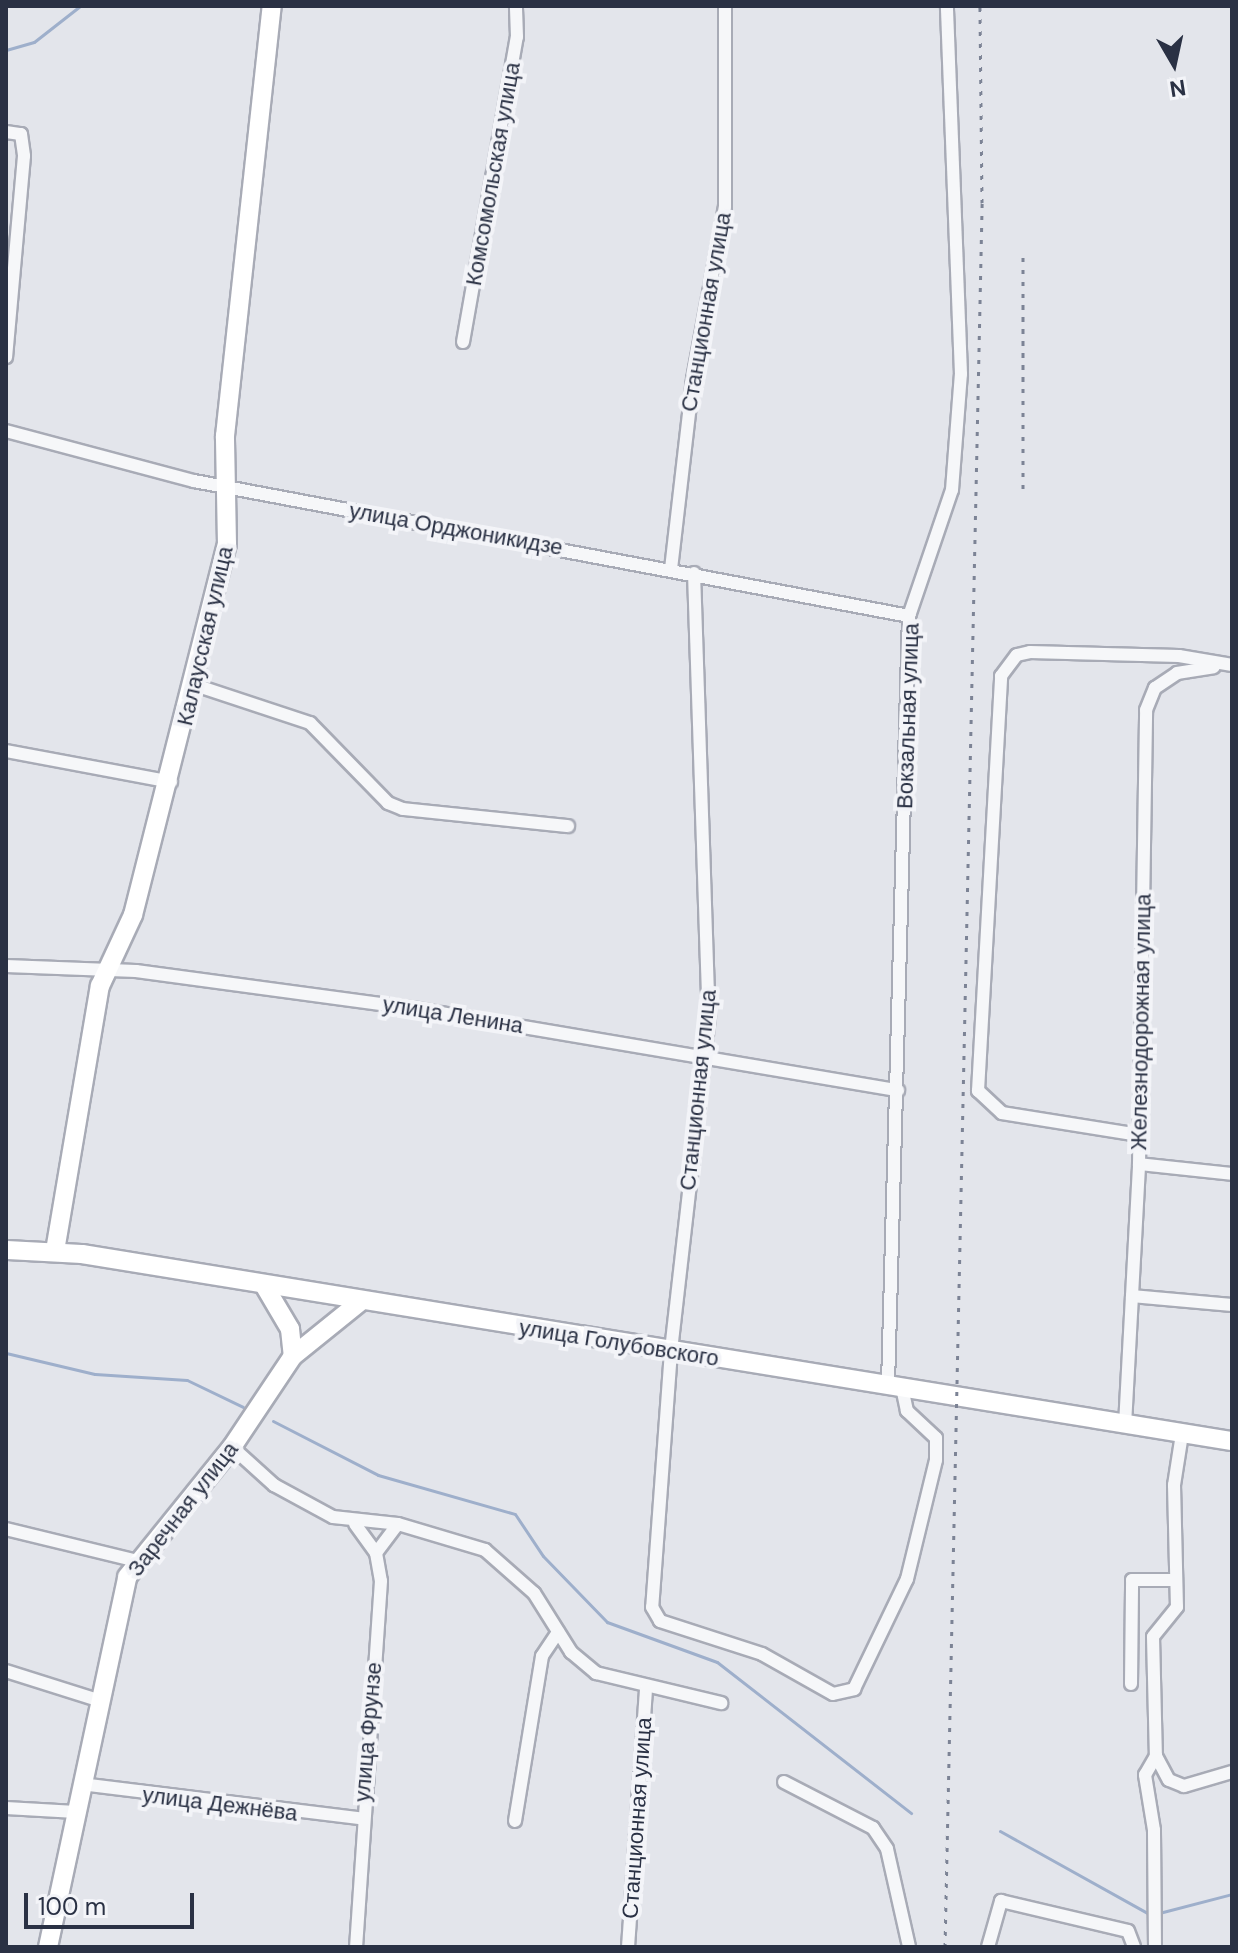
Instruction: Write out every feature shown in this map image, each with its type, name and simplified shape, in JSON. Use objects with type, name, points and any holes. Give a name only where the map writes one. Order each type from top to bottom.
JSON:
[{"type":"street","name":"Калаусская улица","points":[[55,1251],[108,969],[133,915],[171,782],[227,544],[225,436],[272,6]]},
{"type":"street","name":"Комсомольская улица","points":[[463,342],[517,37],[516,6]]},
{"type":"street","name":"Станционная улица","points":[[671,569],[693,379],[725,207],[725,6]]},
{"type":"street","name":"Вокзальная улица","points":[[652,1607],[672,1628],[762,1654],[833,1694],[854,1689],[907,1579],[936,1460],[936,1438],[907,1411],[895,1386],[909,616],[952,490],[961,374],[947,6]]},
{"type":"street","points":[[6,132],[21,134],[24,156],[6,357]]},
{"type":"street","name":"улица Орджоникидзе","points":[[6,431],[228,487],[909,616]]},
{"type":"street","name":"Станционная улица","points":[[652,1607],[671,1351],[711,938],[694,573]]},
{"type":"street","points":[[1139,1135],[985,1105],[978,1091],[1005,664],[1030,652],[1179,656],[1217,666],[1232,665]]},
{"type":"street","name":"Железнодорожная улица","points":[[1125,1425],[1139,1164],[1146,710],[1155,688],[1177,673],[1217,666]]},
{"type":"street","points":[[195,685],[310,723],[388,803],[403,809],[568,826]]},
{"type":"street","points":[[6,751],[171,782]]},
{"type":"street","name":"улица Ленина","points":[[6,966],[108,969],[700,1055],[898,1090]]},
{"type":"street","points":[[1139,1164],[1232,1174]]},
{"type":"street","name":"улица Голубовского","points":[[6,1250],[55,1251],[1232,1441]]},
{"type":"street","points":[[264,1285],[290,1329],[293,1356]]},
{"type":"street","points":[[1132,1296],[1232,1305]]},
{"type":"street","name":"Заречная улица","points":[[48,1947],[121,1591],[137,1561],[232,1447],[293,1356],[360,1302]]},
{"type":"street","points":[[1182,1434],[1174,1485],[1177,1607],[1153,1637],[1156,1756],[1169,1780],[1184,1786],[1232,1772]]},
{"type":"street","points":[[232,1447],[274,1485],[355,1524],[398,1524],[485,1550],[534,1593],[558,1632],[596,1673],[646,1689],[721,1703]]},
{"type":"street","name":"улица Фрунзе","points":[[355,1524],[376,1553],[381,1590],[359,1818],[356,1947]]},
{"type":"street","points":[[376,1553],[398,1524]]},
{"type":"street","points":[[6,1529],[137,1561]]},
{"type":"street","points":[[1131,1684],[1132,1580],[1176,1580]]},
{"type":"street","points":[[515,1821],[542,1656],[558,1632]]},
{"type":"street","points":[[1131,1637],[1153,1637]]},
{"type":"street","points":[[6,1671],[98,1700]]},
{"type":"street","name":"Станционная улица","points":[[628,1947],[646,1689]]},
{"type":"street","points":[[1155,1947],[1156,1913],[1145,1775],[1156,1756]]},
{"type":"street","points":[[784,1782],[873,1828],[887,1849],[909,1947]]},
{"type":"street","name":"улица Дежнёва","points":[[81,1784],[359,1818]]},
{"type":"street","points":[[6,1808],[76,1812]]},
{"type":"street","points":[[988,1947],[1001,1901],[1128,1931],[1134,1947]]},
{"type":"waterway","points":[[6,50],[34,42],[80,6]]},
{"type":"waterway","points":[[6,1353],[95,1374],[187,1380],[243,1407]]},
{"type":"waterway","points":[[273,1421],[378,1475],[515,1514],[543,1556],[607,1622],[717,1662],[911,1813]]},
{"type":"waterway","points":[[1000,1831],[1151,1915]]},
{"type":"waterway","points":[[1159,1913],[1232,1894]]},
{"type":"railway","points":[[945,1947],[982,203],[980,6]]},
{"type":"railway","points":[[1023,250],[1023,489]]}]
